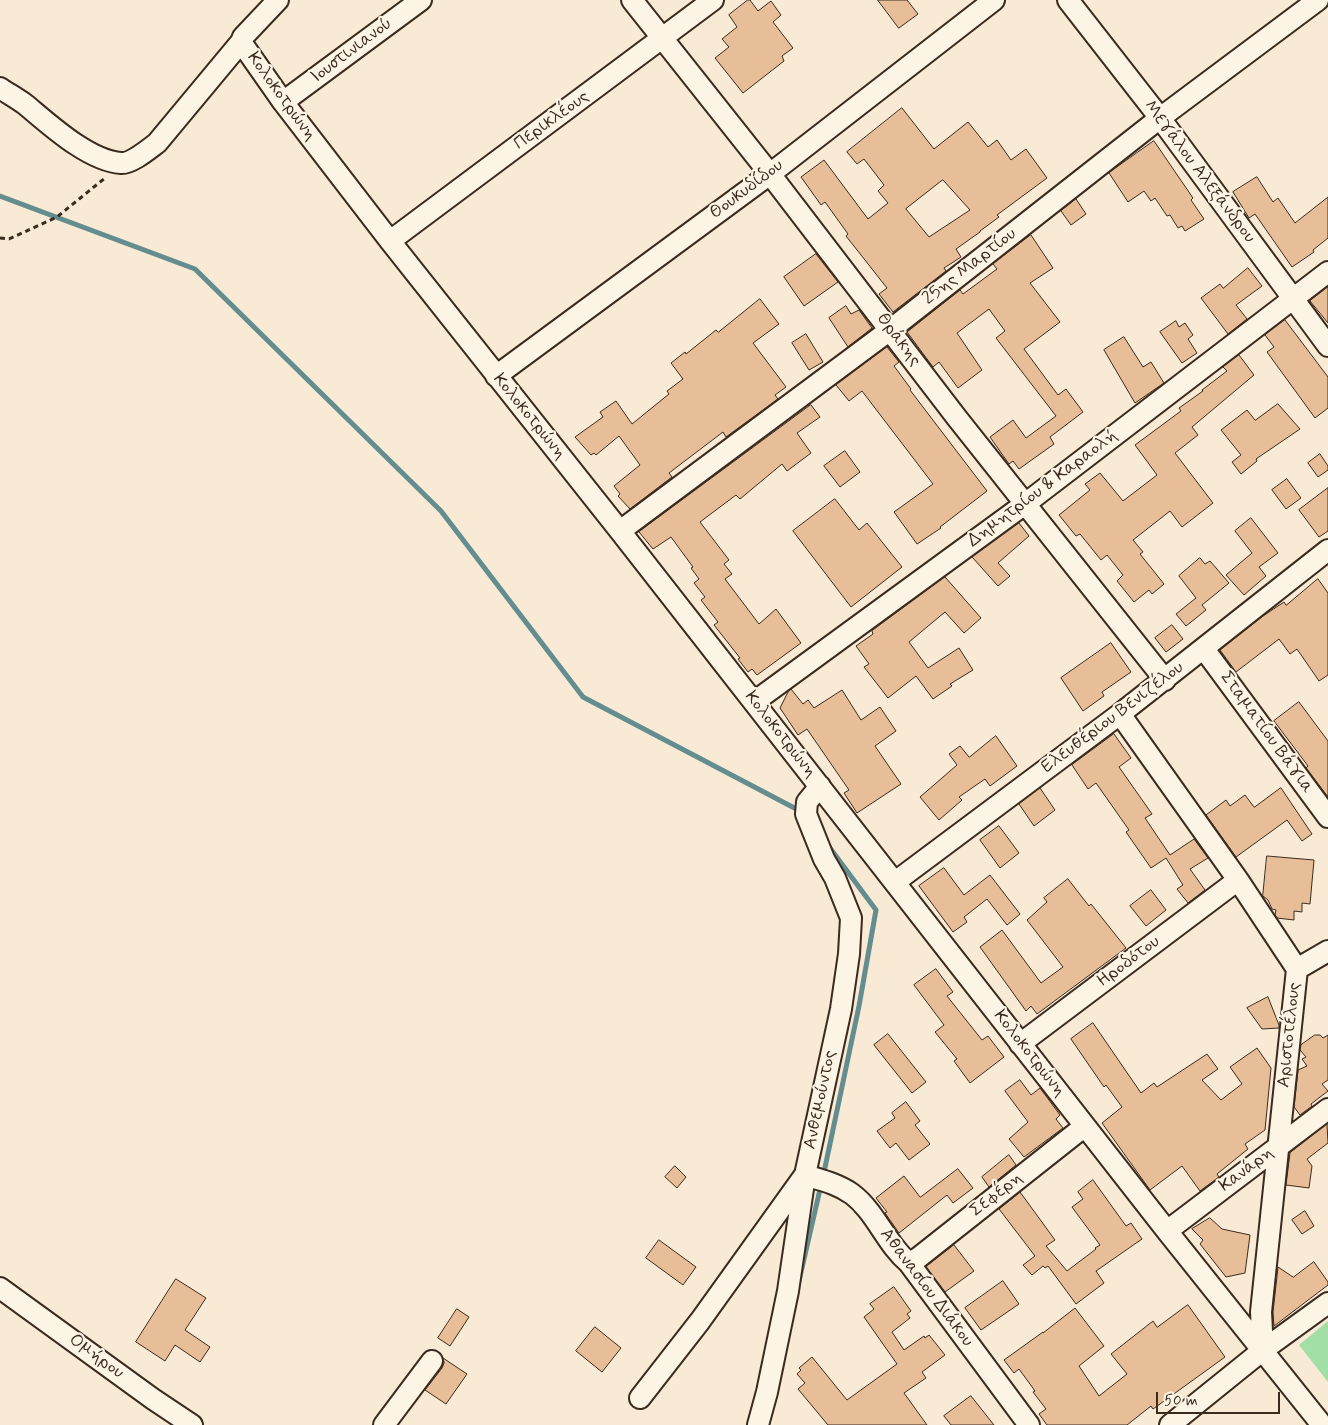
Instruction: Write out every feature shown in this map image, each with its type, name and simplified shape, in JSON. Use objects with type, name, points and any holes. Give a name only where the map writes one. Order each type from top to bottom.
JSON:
[{"type":"street","points":[[0,88],[25,104],[56,131],[78,145],[102,158],[122,163],[144,153],[157,142],[241,42],[243,37],[278,0]]},
{"type":"street","name":"Ιουστινιανού","points":[[283,102],[421,0]]},
{"type":"street","name":"Θράκης","points":[[632,0],[770,174],[1025,504],[1165,680]]},
{"type":"street","name":"Περικλέους","points":[[390,241],[713,0]]},
{"type":"street","name":"Θουκυδίδου","points":[[496,376],[770,174],[994,0]]},
{"type":"street","name":"Μεγάλου Αλεξάνδρου","points":[[1068,0],[1160,118],[1328,346]]},
{"type":"street","name":"25ης Μαρτίου","points":[[620,531],[890,330],[1160,118],[1318,0]]},
{"type":"street","name":"Κολοκοτρώνη","points":[[241,42],[283,102],[390,241],[620,531],[1167,1231],[1322,1425]]},
{"type":"street","name":"Δημητρίου & Καραολή","points":[[754,702],[1025,504],[1328,272]]},
{"type":"street","name":"Ελευθέριου Βενιζέλου","points":[[895,882],[1165,680],[1328,550]]},
{"type":"street","name":"Σταματίου Βάγια","points":[[1204,649],[1328,817]]},
{"type":"street","name":"Αριστοτέλους","points":[[1120,714],[1238,880],[1297,969],[1261,1312],[1263,1350]]},
{"type":"street","name":"Ανθεμούντος","points":[[758,1425],[767,1392],[788,1291],[805,1175],[840,1009],[849,954],[851,918],[806,814],[807,802],[820,786]]},
{"type":"street","name":"Ηροδότου","points":[[1020,1044],[1238,880]]},
{"type":"street","points":[[1297,969],[1328,951]]},
{"type":"street","name":"Κανάρη","points":[[1167,1231],[1328,1109]]},
{"type":"street","name":"Σεφέρη","points":[[909,1263],[918,1258],[1085,1126]]},
{"type":"street","points":[[640,1398],[700,1321],[805,1175]]},
{"type":"street","name":"Αθανασίου Διάκου","points":[[805,1175],[834,1184],[852,1194],[867,1208],[899,1254],[909,1263],[1029,1425]]},
{"type":"street","name":"Ομήρου","points":[[0,1288],[192,1425]]},
{"type":"street","points":[[1170,1425],[1263,1350],[1328,1303]]},
{"type":"street","points":[[384,1425],[432,1361]]},
{"type":"path","points":[[0,238],[8,239],[58,217],[122,163]]},
{"type":"green space","points":[[1328,1321],[1328,1382],[1299,1345]]},
{"type":"building","points":[[748,0],[758,11],[771,1],[781,15],[773,22],[793,48],[782,56],[784,61],[743,93],[715,58],[729,47],[722,39],[737,27],[729,15]]},
{"type":"building","points":[[878,0],[907,0],[918,14],[899,28]]},
{"type":"building","points":[[902,108],[934,149],[968,122],[988,147],[997,140],[1011,160],[1026,149],[1047,178],[997,215],[999,217],[956,249],[961,257],[944,268],[946,271],[893,312],[879,294],[887,288],[846,236],[848,234],[825,202],[821,205],[801,177],[824,160],[868,219],[888,203],[878,191],[884,185],[864,159],[857,164],[847,152]],"holes":[[[943,180],[970,210],[929,237],[906,209]]]},
{"type":"building","points":[[1154,141],[1193,198],[1191,200],[1204,219],[1185,231],[1182,226],[1178,228],[1170,215],[1167,216],[1155,198],[1151,201],[1144,191],[1128,202],[1109,173]]},
{"type":"building","points":[[1257,177],[1273,202],[1278,198],[1295,223],[1328,197],[1328,238],[1313,250],[1314,252],[1292,267],[1255,214],[1249,218],[1233,192]]},
{"type":"building","points":[[1076,199],[1086,214],[1071,225],[1061,211]]},
{"type":"building","points":[[1031,235],[1053,268],[1030,283],[1060,322],[1024,349],[1058,395],[1066,389],[1083,412],[1050,437],[1054,444],[1019,469],[1013,461],[1009,464],[990,437],[1013,420],[1026,438],[1056,416],[996,338],[1005,331],[989,309],[957,333],[982,370],[958,388],[939,362],[933,367],[907,332],[960,290],[963,294],[997,269],[993,264]]},
{"type":"building","points":[[816,254],[838,282],[804,306],[784,277]]},
{"type":"building","points":[[1248,268],[1262,286],[1236,305],[1247,319],[1228,334],[1201,298],[1220,284],[1223,288]]},
{"type":"building","points":[[1328,287],[1328,323],[1310,301]]},
{"type":"building","points":[[760,299],[779,324],[753,343],[786,387],[775,395],[778,399],[726,437],[723,432],[669,473],[672,477],[630,509],[618,496],[620,494],[614,486],[640,465],[619,436],[596,455],[594,453],[591,455],[575,437],[603,417],[600,412],[616,401],[632,424],[669,394],[667,391],[683,379],[671,363],[685,352],[686,354],[716,330],[718,332]]},
{"type":"building","points":[[846,306],[851,314],[859,310],[872,328],[848,347],[829,318]]},
{"type":"building","points":[[1285,320],[1328,377],[1328,408],[1315,418],[1267,352],[1274,347],[1265,335]]},
{"type":"building","points":[[1176,321],[1179,327],[1185,323],[1193,335],[1188,339],[1197,353],[1182,363],[1160,332]]},
{"type":"building","points":[[806,334],[823,362],[809,370],[792,343]]},
{"type":"building","points":[[1124,337],[1143,367],[1151,362],[1164,383],[1135,403],[1104,350]]},
{"type":"building","points":[[887,347],[899,362],[894,366],[910,390],[987,491],[941,528],[917,544],[894,512],[933,484],[862,391],[849,401],[836,385]]},
{"type":"building","points":[[1239,355],[1254,375],[1192,427],[1198,435],[1175,453],[1213,503],[1182,527],[1170,511],[1133,540],[1143,552],[1140,554],[1164,584],[1152,594],[1149,590],[1134,602],[1117,581],[1123,575],[1107,555],[1101,560],[1080,534],[1076,536],[1059,515],[1090,490],[1085,484],[1100,473],[1123,501],[1157,475],[1135,445],[1181,411],[1179,408],[1227,371],[1223,367]]},
{"type":"building","points":[[1278,404],[1300,429],[1256,459],[1257,461],[1241,474],[1232,462],[1241,455],[1221,430],[1247,410],[1255,420]]},
{"type":"building","points":[[811,405],[820,417],[797,433],[811,453],[787,471],[782,464],[740,499],[736,495],[700,522],[729,560],[724,564],[732,574],[725,579],[759,624],[776,609],[801,643],[757,675],[752,669],[748,672],[738,659],[740,658],[714,625],[718,622],[701,600],[705,597],[694,583],[699,579],[691,568],[693,567],[671,537],[653,549],[639,532]]},
{"type":"building","points":[[845,451],[860,472],[840,487],[824,466]]},
{"type":"building","points":[[1320,454],[1328,466],[1328,470],[1318,477],[1308,463]]},
{"type":"building","points":[[1287,479],[1301,498],[1286,509],[1272,490]]},
{"type":"building","points":[[1328,488],[1328,531],[1319,537],[1299,510]]},
{"type":"building","points":[[835,499],[859,530],[867,523],[902,567],[851,607],[793,531]]},
{"type":"building","points":[[1251,518],[1278,553],[1259,567],[1266,576],[1244,595],[1226,575],[1252,553],[1235,531]]},
{"type":"building","points":[[1019,523],[1029,536],[998,563],[1010,576],[998,586],[972,557]]},
{"type":"building","points":[[1200,558],[1205,564],[1210,561],[1229,583],[1202,605],[1206,610],[1186,626],[1176,614],[1196,598],[1179,576]]},
{"type":"building","points":[[945,577],[981,618],[964,633],[945,612],[909,642],[928,668],[959,648],[973,670],[950,684],[952,686],[933,699],[916,676],[888,698],[864,667],[869,664],[856,646],[873,634],[872,631]]},
{"type":"building","points":[[1318,579],[1328,593],[1328,675],[1319,681],[1297,649],[1290,654],[1279,639],[1236,672],[1220,650],[1263,616],[1284,602],[1286,605]]},
{"type":"building","points":[[1172,625],[1183,639],[1166,652],[1155,638]]},
{"type":"building","points":[[1111,643],[1131,672],[1102,692],[1104,696],[1083,711],[1061,678]]},
{"type":"building","points":[[791,689],[803,704],[808,700],[814,708],[842,690],[861,720],[880,707],[896,731],[875,746],[901,784],[857,813],[844,793],[849,790],[807,729],[798,735],[780,708]]},
{"type":"building","points":[[1299,702],[1328,741],[1328,797],[1306,768],[1308,766],[1274,721]]},
{"type":"building","points":[[1114,734],[1131,758],[1119,767],[1152,814],[1145,818],[1170,855],[1194,839],[1208,858],[1190,869],[1205,890],[1188,903],[1177,889],[1183,885],[1166,858],[1151,868],[1126,832],[1129,830],[1096,783],[1088,789],[1072,765]]},
{"type":"building","points":[[996,736],[1017,766],[990,786],[985,779],[959,797],[962,800],[939,820],[920,797],[957,765],[949,754],[960,746],[969,757]]},
{"type":"building","points":[[1040,788],[1055,810],[1034,826],[1019,804]]},
{"type":"building","points":[[1281,788],[1312,834],[1302,841],[1287,820],[1236,857],[1206,815],[1226,800],[1230,806],[1245,795],[1254,807]]},
{"type":"building","points":[[999,826],[1019,853],[1000,868],[980,840]]},
{"type":"building","points":[[1267,856],[1314,860],[1310,904],[1302,903],[1302,912],[1294,911],[1294,920],[1277,918],[1275,915],[1276,910],[1272,909],[1268,900],[1263,896]]},
{"type":"building","points":[[944,868],[964,895],[990,875],[1020,914],[1007,925],[987,899],[964,917],[967,922],[953,932],[919,886]]},
{"type":"building","points":[[1068,879],[1089,906],[1091,904],[1126,948],[1037,1014],[1031,1006],[1026,1011],[980,947],[1002,930],[1041,983],[1063,967],[1027,920],[1047,902],[1044,898]]},
{"type":"building","points":[[1151,890],[1166,910],[1146,926],[1130,906]]},
{"type":"building","points":[[936,969],[953,992],[947,996],[982,1040],[988,1036],[1004,1057],[970,1083],[954,1061],[957,1059],[935,1032],[944,1025],[914,985]]},
{"type":"building","points":[[1268,997],[1279,1028],[1262,1029],[1247,1008]]},
{"type":"building","points":[[1093,1023],[1141,1093],[1154,1083],[1157,1087],[1207,1054],[1218,1069],[1202,1080],[1221,1100],[1242,1084],[1230,1067],[1257,1048],[1271,1068],[1265,1130],[1245,1144],[1248,1149],[1217,1174],[1219,1177],[1200,1191],[1182,1166],[1150,1190],[1102,1123],[1122,1107],[1106,1085],[1104,1087],[1071,1039]]},
{"type":"building","points":[[888,1034],[926,1082],[912,1093],[874,1045]]},
{"type":"building","points":[[1315,1035],[1320,1035],[1323,1038],[1328,1035],[1328,1080],[1322,1084],[1328,1091],[1300,1115],[1294,1107],[1298,1070],[1307,1066],[1302,1059],[1306,1057],[1300,1050],[1301,1045]]},
{"type":"building","points":[[1020,1080],[1031,1095],[1040,1088],[1060,1115],[1056,1119],[1063,1128],[1024,1157],[1009,1139],[1028,1122],[1005,1091]]},
{"type":"building","points":[[906,1102],[920,1121],[915,1125],[930,1144],[909,1160],[896,1143],[890,1148],[877,1131],[895,1118],[892,1113]]},
{"type":"building","points":[[1327,1124],[1328,1143],[1307,1159],[1312,1166],[1309,1188],[1286,1185],[1290,1153]]},
{"type":"building","points":[[1009,1155],[1016,1165],[989,1187],[982,1177]]},
{"type":"building","points":[[675,1166],[686,1177],[677,1188],[665,1177]]},
{"type":"building","points":[[958,1169],[973,1188],[953,1203],[947,1195],[899,1233],[885,1213],[887,1212],[876,1198],[904,1176],[920,1197]]},
{"type":"building","points":[[1093,1180],[1126,1226],[1131,1223],[1142,1239],[1096,1271],[1104,1283],[1076,1304],[1048,1266],[1045,1268],[1043,1266],[1032,1275],[1023,1265],[1035,1256],[999,1209],[1020,1192],[1055,1240],[1046,1246],[1067,1271],[1100,1245],[1072,1207],[1083,1199],[1078,1192]]},
{"type":"building","points":[[1305,1211],[1314,1226],[1302,1234],[1292,1220]]},
{"type":"building","points":[[1210,1218],[1222,1229],[1250,1235],[1245,1273],[1226,1277],[1200,1244],[1203,1240],[1192,1229]]},
{"type":"building","points":[[659,1240],[696,1267],[683,1285],[646,1258]]},
{"type":"building","points":[[954,1245],[974,1271],[945,1292],[926,1267]]},
{"type":"building","points":[[1314,1262],[1328,1282],[1328,1285],[1274,1326],[1273,1312],[1278,1267],[1293,1277]]},
{"type":"building","points":[[176,1279],[206,1298],[185,1330],[210,1347],[200,1362],[175,1345],[165,1361],[136,1342]]},
{"type":"building","points":[[1003,1281],[1019,1304],[981,1330],[965,1308]]},
{"type":"building","points":[[894,1287],[911,1311],[907,1314],[910,1318],[892,1332],[904,1350],[924,1336],[925,1338],[929,1335],[945,1355],[922,1372],[926,1378],[904,1393],[927,1425],[828,1425],[798,1389],[805,1383],[797,1374],[801,1370],[799,1368],[812,1357],[847,1400],[897,1364],[864,1317],[874,1309],[870,1304]]},
{"type":"building","points":[[1188,1305],[1225,1357],[1153,1409],[1151,1406],[1127,1425],[1047,1425],[1039,1414],[1046,1409],[1033,1392],[1035,1391],[1019,1369],[1014,1373],[1004,1360],[1075,1308],[1104,1346],[1079,1366],[1099,1396],[1127,1374],[1111,1354],[1153,1321],[1157,1327]]},
{"type":"building","points":[[457,1309],[469,1317],[450,1346],[438,1338]]},
{"type":"building","points":[[595,1327],[621,1348],[602,1372],[576,1351]]},
{"type":"building","points":[[443,1358],[467,1374],[446,1404],[425,1390],[442,1368]]},
{"type":"building","points":[[971,1396],[994,1425],[951,1425],[944,1416]]},
{"type":"waterway","points":[[0,196],[195,269],[441,511],[583,697],[802,812]]},
{"type":"waterway","points":[[823,1177],[859,1006],[876,910],[827,844]]},
{"type":"waterway","points":[[799,1281],[821,1185]]}]
